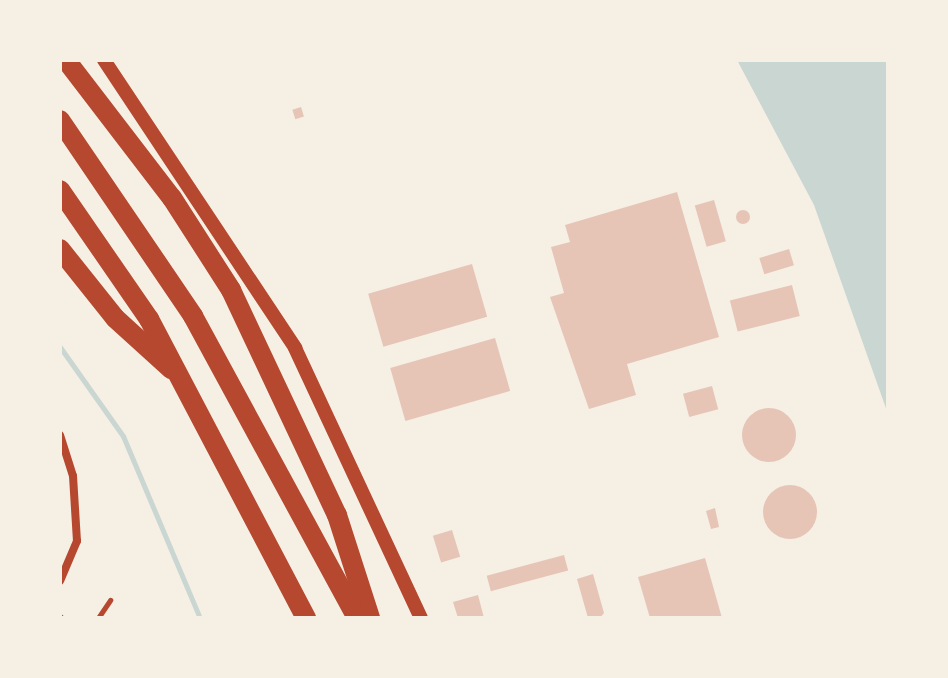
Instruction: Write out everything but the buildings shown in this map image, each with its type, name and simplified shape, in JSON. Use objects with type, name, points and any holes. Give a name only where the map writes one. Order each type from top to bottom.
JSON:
[{"type":"highway","points":[[66,60],[172,198],[279,383],[337,515],[370,618]]},
{"type":"highway","points":[[60,120],[193,316],[357,618]]},
{"type":"highway","points":[[60,190],[183,379],[306,618]]},
{"type":"highway","points":[[60,249],[115,318],[183,379]]},
{"type":"street","points":[[104,60],[295,348],[421,618]]},
{"type":"street","points":[[60,435],[73,476],[77,541],[60,581]]},
{"type":"lane","points":[[98,618],[110,600]]},
{"type":"shaded area","points":[[737,60],[888,60],[888,414],[814,205]]},
{"type":"waterway","points":[[60,347],[123,436],[200,618]]}]
